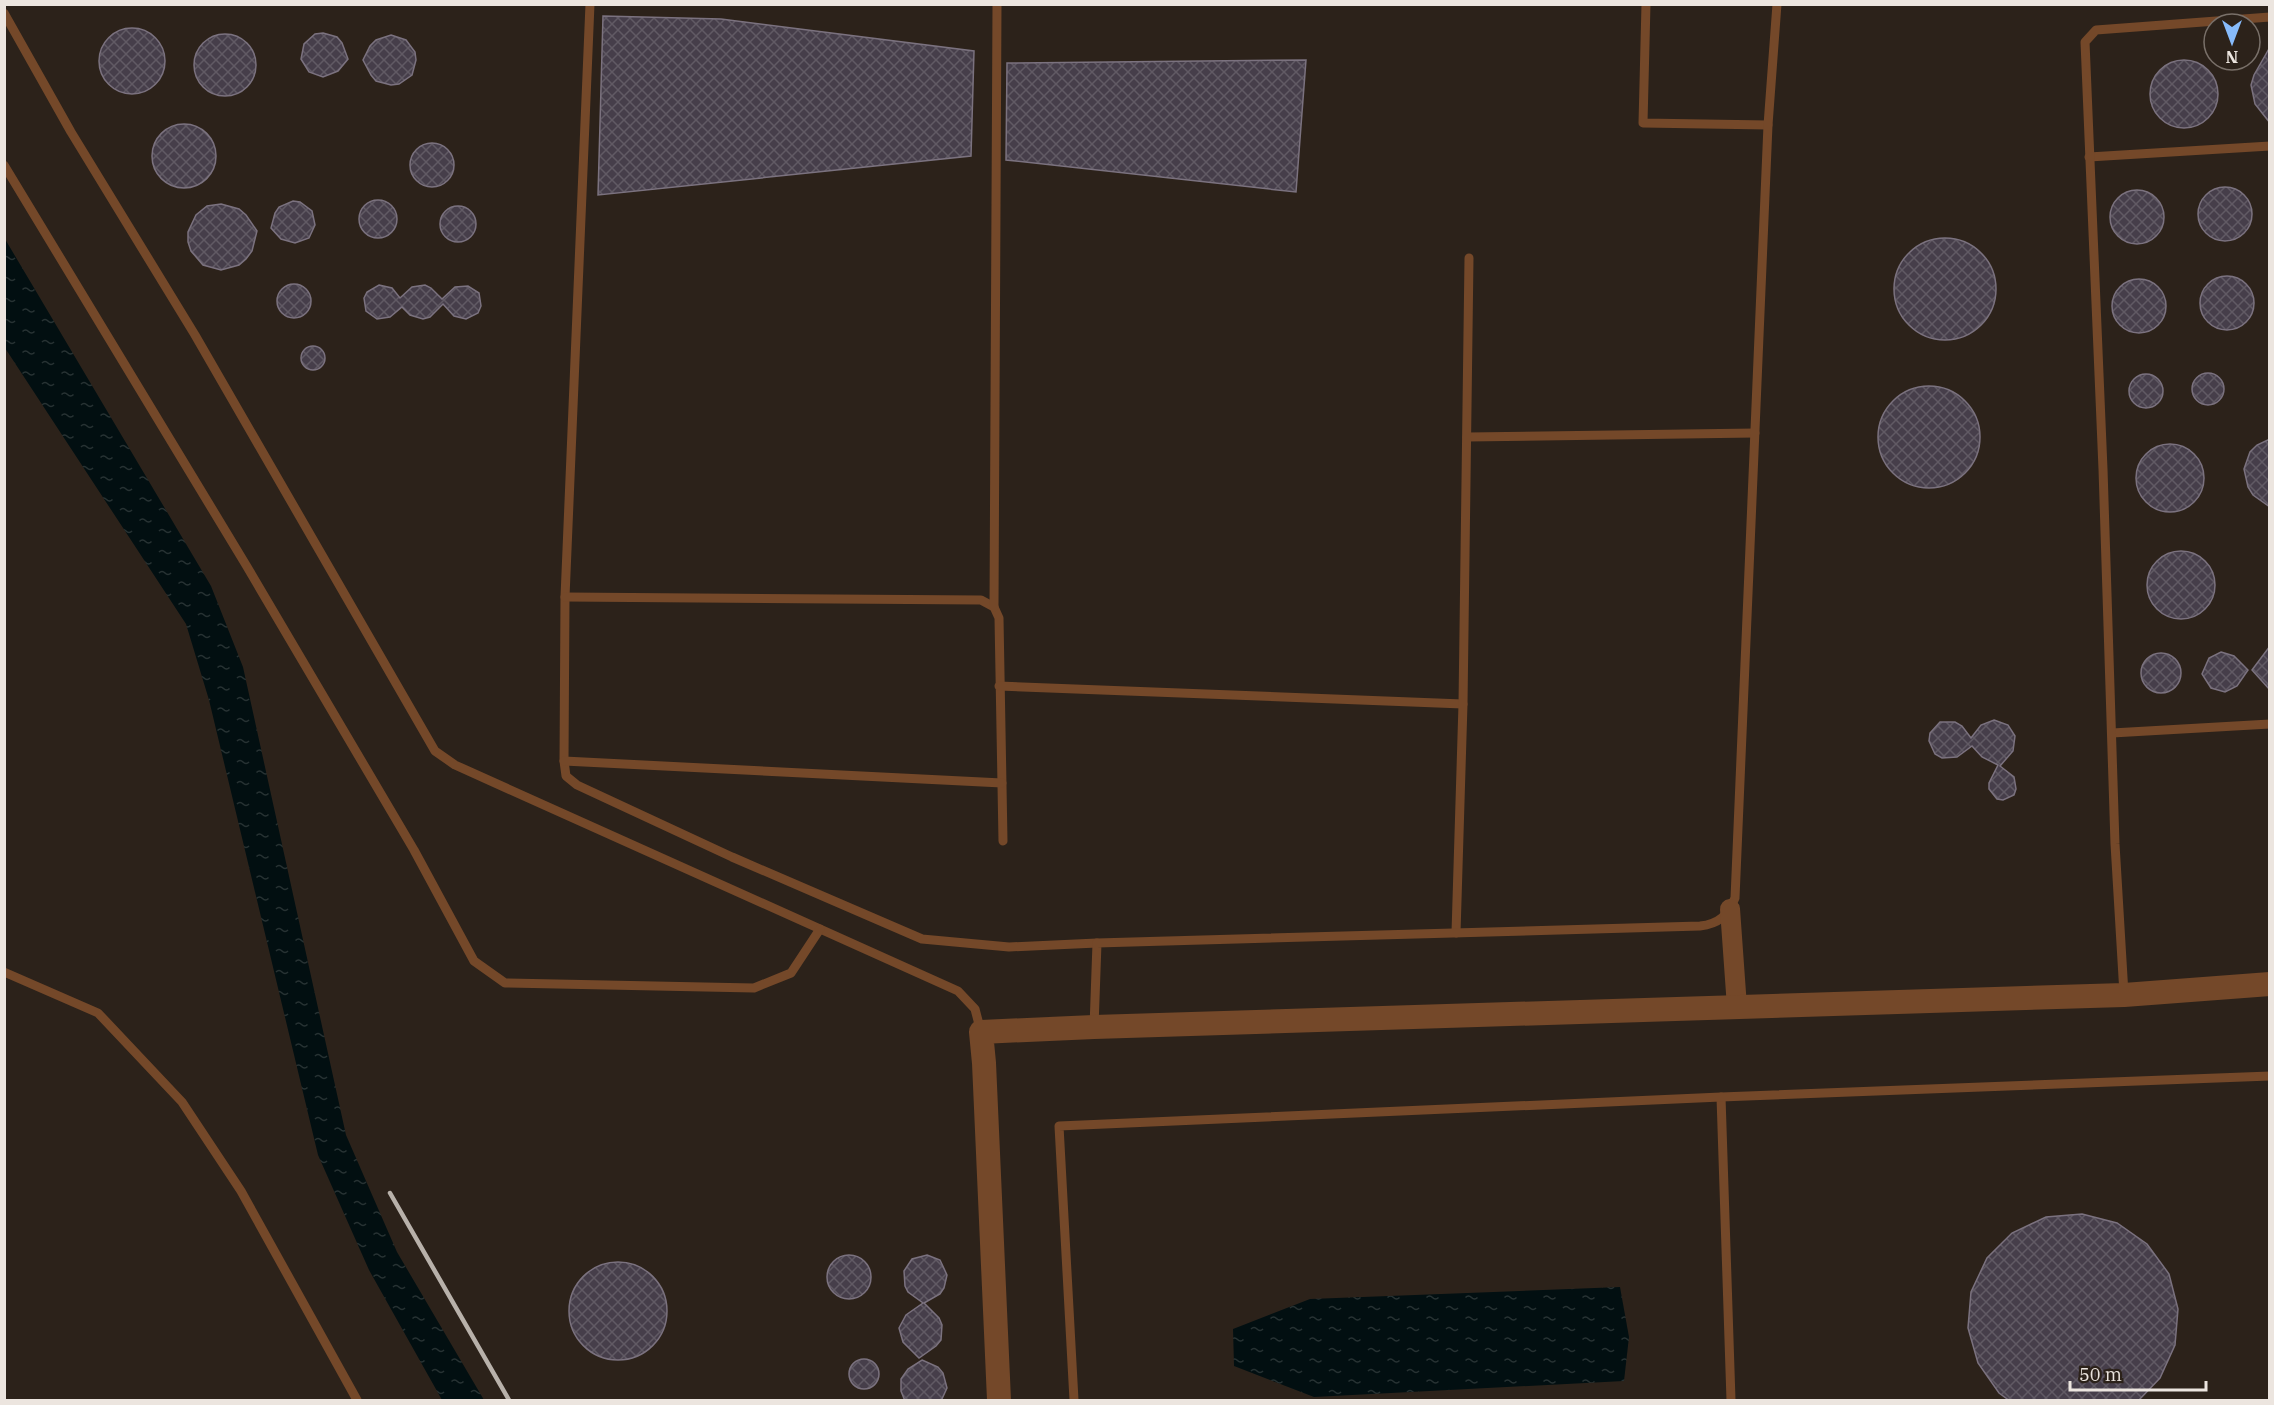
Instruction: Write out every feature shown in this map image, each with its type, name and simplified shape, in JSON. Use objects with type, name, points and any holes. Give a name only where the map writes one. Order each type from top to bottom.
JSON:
[{"type":"street","points":[[1730,909],[1737,1007]]},
{"type":"street","points":[[999,1401],[981,1032],[2124,995],[2270,984]]},
{"type":"lane","points":[[590,4],[565,597],[564,761],[566,776],[577,785],[732,856],[922,939],[1009,947],[1700,926],[1713,924],[1724,917],[1735,898],[1768,125],[1776,4]]},
{"type":"lane","points":[[997,4],[994,607],[999,618],[1003,841]]},
{"type":"lane","points":[[1646,4],[1643,123],[1768,125]]},
{"type":"lane","points":[[4,13],[71,132],[195,335],[435,751],[455,765],[958,991],[975,1009],[981,1032]]},
{"type":"lane","points":[[2124,995],[2115,844],[2103,469],[2085,42],[2096,30],[2270,17]]},
{"type":"lane","points":[[2089,157],[2270,146]]},
{"type":"lane","points":[[4,165],[258,585],[414,850],[474,961],[505,983],[754,988],[791,973],[820,929]]},
{"type":"lane","points":[[1456,933],[1463,704],[1469,258]]},
{"type":"lane","points":[[1467,436],[1755,433]]},
{"type":"lane","points":[[565,597],[981,600],[994,607]]},
{"type":"lane","points":[[999,686],[1463,704]]},
{"type":"lane","points":[[2112,733],[2270,724]]},
{"type":"lane","points":[[564,761],[1002,783]]},
{"type":"lane","points":[[1094,1027],[1097,944]]},
{"type":"lane","points":[[4,972],[98,1013],[182,1102],[241,1191],[357,1401]]},
{"type":"lane","points":[[1074,1401],[1059,1126],[1721,1097],[2270,1077]]},
{"type":"lane","points":[[1721,1097],[1731,1401]]},
{"type":"water","points":[[5,239],[211,586],[243,667],[346,1135],[397,1252],[484,1400],[442,1400],[369,1270],[318,1155],[209,700],[186,624],[5,348]]},
{"type":"water","points":[[1620,1287],[1629,1337],[1624,1381],[1314,1397],[1234,1366],[1233,1329],[1310,1299]]},
{"type":"building","points":[[603,16],[721,19],[974,51],[971,156],[598,195]]},
{"type":"building","points":[[132,28],[144,31],[155,38],[162,49],[165,61],[162,73],[155,84],[144,91],[132,94],[120,91],[109,84],[102,73],[99,61],[102,49],[109,38],[120,31]]},
{"type":"building","points":[[323,33],[337,37],[348,59],[338,71],[323,77],[309,72],[301,59],[304,44],[315,34]]},
{"type":"building","points":[[219,34],[231,34],[247,43],[254,53],[256,65],[254,77],[247,87],[231,96],[219,96],[208,91],[199,82],[194,71],[194,59],[199,48],[208,39]]},
{"type":"building","points":[[391,35],[406,40],[415,52],[416,60],[412,75],[399,84],[391,85],[376,81],[363,60],[376,40]]},
{"type":"building","points":[[2270,47],[2270,123],[2255,104],[2251,85],[2256,72],[2262,72],[2262,61]]},
{"type":"building","points":[[1306,60],[1296,192],[1006,160],[1007,63]]},
{"type":"building","points":[[2177,61],[2191,61],[2202,66],[2202,72],[2210,72],[2217,87],[2217,101],[2212,113],[2203,122],[2191,127],[2177,127],[2165,122],[2156,113],[2151,101],[2151,87],[2156,75],[2165,66]]},
{"type":"building","points":[[178,124],[190,124],[207,133],[214,144],[216,156],[214,168],[207,179],[190,188],[178,188],[166,183],[157,174],[152,162],[152,150],[157,138],[166,129]]},
{"type":"building","points":[[432,143],[447,150],[454,165],[447,180],[432,187],[417,180],[410,165],[417,150]]},
{"type":"building","points":[[2220,187],[2230,187],[2240,191],[2248,199],[2252,214],[2248,229],[2240,237],[2230,241],[2220,241],[2210,237],[2202,229],[2198,219],[2198,209],[2202,199],[2210,191]]},
{"type":"building","points":[[2132,190],[2142,190],[2152,194],[2160,202],[2164,217],[2160,232],[2152,240],[2142,244],[2132,244],[2122,240],[2114,232],[2110,222],[2110,212],[2114,202],[2122,194]]},
{"type":"building","points":[[378,200],[391,206],[397,219],[391,232],[378,238],[365,232],[359,219],[365,206]]},
{"type":"building","points":[[293,201],[300,202],[312,211],[315,225],[309,238],[295,243],[281,239],[271,228],[279,207]]},
{"type":"building","points":[[221,204],[239,209],[257,231],[252,251],[246,259],[239,265],[221,270],[203,265],[191,251],[188,232],[196,215],[207,206]]},
{"type":"building","points":[[458,206],[471,211],[476,224],[471,237],[458,242],[445,237],[440,224],[445,211]]},
{"type":"building","points":[[1945,238],[1964,242],[1981,253],[1992,270],[1996,289],[1992,308],[1981,325],[1964,336],[1945,340],[1926,336],[1909,325],[1898,308],[1894,289],[1898,270],[1909,253],[1926,242]]},
{"type":"building","points":[[2222,276],[2232,276],[2242,280],[2250,288],[2254,303],[2250,318],[2242,326],[2232,330],[2222,330],[2212,326],[2204,318],[2200,308],[2200,298],[2204,288],[2212,280]]},
{"type":"building","points":[[2134,279],[2144,279],[2154,283],[2162,291],[2166,306],[2162,321],[2154,329],[2144,333],[2134,333],[2124,329],[2116,321],[2112,311],[2112,301],[2116,291],[2124,283]]},
{"type":"building","points":[[294,284],[306,289],[311,301],[306,313],[294,318],[282,313],[277,301],[282,289]]},
{"type":"building","points":[[379,285],[392,288],[400,298],[412,287],[425,285],[442,299],[455,287],[468,286],[479,293],[481,306],[478,313],[466,319],[454,316],[443,304],[430,317],[423,319],[410,315],[402,307],[390,317],[377,319],[366,311],[364,298],[367,292]]},
{"type":"building","points":[[313,346],[318,347],[324,353],[324,363],[318,369],[313,370],[308,369],[302,363],[301,358],[302,353],[308,347]]},
{"type":"building","points":[[2208,373],[2220,377],[2224,389],[2220,401],[2208,405],[2196,401],[2192,389],[2196,377]]},
{"type":"building","points":[[2146,374],[2158,379],[2163,391],[2158,403],[2146,408],[2134,403],[2129,391],[2134,379]]},
{"type":"building","points":[[1929,386],[1948,390],[1965,401],[1976,418],[1980,437],[1976,456],[1965,473],[1948,484],[1929,488],[1910,484],[1893,473],[1882,456],[1878,437],[1882,418],[1893,401],[1910,390]]},
{"type":"building","points":[[2270,439],[2270,507],[2253,495],[2248,487],[2244,469],[2250,452],[2257,445]]},
{"type":"building","points":[[2163,444],[2177,444],[2189,449],[2199,459],[2204,478],[2199,497],[2189,507],[2177,512],[2163,512],[2151,507],[2141,497],[2136,485],[2136,471],[2141,459],[2151,449]]},
{"type":"building","points":[[2181,551],[2194,553],[2205,561],[2213,572],[2215,585],[2213,598],[2205,609],[2194,617],[2181,619],[2168,617],[2157,609],[2149,598],[2147,585],[2149,572],[2157,561],[2168,553]]},
{"type":"building","points":[[2270,646],[2270,690],[2252,670]]},
{"type":"building","points":[[2221,652],[2234,656],[2248,670],[2237,686],[2225,692],[2211,688],[2202,674],[2209,658]]},
{"type":"building","points":[[2161,653],[2175,659],[2181,673],[2175,687],[2161,693],[2147,687],[2141,673],[2147,659]]},
{"type":"building","points":[[1994,720],[2008,725],[2015,736],[2013,751],[2000,766],[2014,777],[2016,789],[2014,795],[2003,800],[1997,799],[1989,789],[1989,783],[1998,765],[1982,757],[1972,746],[1957,757],[1942,758],[1935,754],[1929,741],[1930,733],[1940,722],[1955,722],[1962,726],[1971,738],[1981,725]]},
{"type":"building","points":[[2082,1214],[2117,1223],[2147,1244],[2169,1274],[2178,1309],[2175,1345],[2160,1378],[2138,1401],[2010,1401],[1999,1393],[1978,1363],[1968,1328],[1971,1292],[1987,1258],[2012,1233],[2046,1217]]},
{"type":"building","points":[[849,1255],[858,1256],[865,1261],[870,1268],[870,1286],[865,1293],[858,1298],[849,1299],[840,1298],[833,1293],[828,1286],[827,1277],[828,1268],[833,1261],[840,1256]]},
{"type":"building","points":[[927,1255],[940,1260],[947,1275],[940,1294],[924,1303],[939,1318],[942,1325],[941,1340],[919,1358],[903,1342],[899,1328],[906,1315],[923,1303],[908,1292],[905,1286],[904,1271],[912,1259]]},
{"type":"building","points":[[618,1262],[637,1266],[653,1276],[663,1292],[667,1311],[663,1330],[653,1346],[637,1356],[618,1360],[599,1356],[583,1346],[573,1330],[569,1311],[573,1292],[583,1276],[599,1266]]},
{"type":"building","points":[[864,1359],[875,1363],[879,1374],[875,1385],[864,1389],[853,1385],[849,1374],[853,1363]]},
{"type":"building","points":[[922,1360],[938,1367],[943,1373],[947,1388],[941,1401],[905,1401],[901,1391],[901,1379],[908,1369]]},
{"type":"railway","points":[[390,1193],[509,1400]]}]
